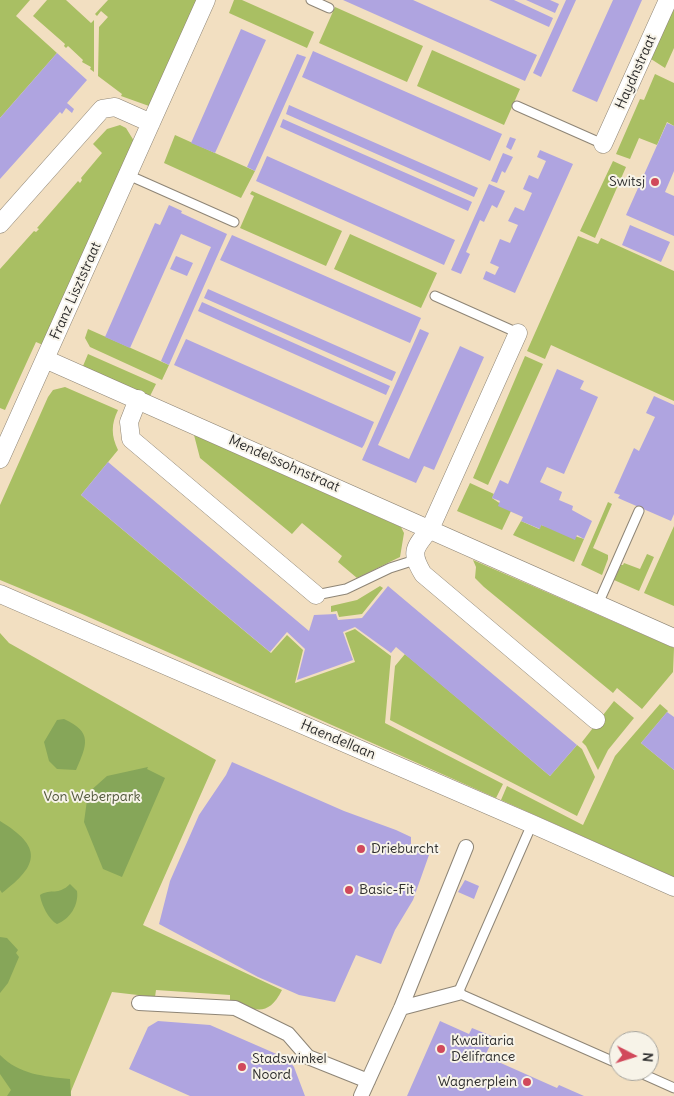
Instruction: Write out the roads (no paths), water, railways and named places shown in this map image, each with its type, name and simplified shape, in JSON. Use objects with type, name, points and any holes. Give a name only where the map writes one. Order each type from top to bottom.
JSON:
[{"type":"street","name":"Franz Lisztstraat","points":[[0,459],[206,0]]},
{"type":"street","name":"Haydnstraat","points":[[603,144],[668,0]]},
{"type":"street","points":[[0,224],[102,108],[116,107],[151,123]]},
{"type":"street","points":[[518,333],[430,529],[416,546],[415,560],[423,574],[596,720]]},
{"type":"street","name":"Mendelssohnstraat","points":[[45,359],[674,638]]},
{"type":"street","points":[[138,399],[129,422],[131,438],[316,595]]},
{"type":"street","name":"Haendellaan","points":[[0,594],[674,887]]},
{"type":"street","points":[[361,1096],[401,1008],[466,847]]},
{"type":"street","points":[[401,1008],[458,992]]},
{"type":"street","points":[[139,1003],[235,1008],[288,1034],[308,1057],[368,1081]]},
{"type":"lane","points":[[311,0],[329,8]]},
{"type":"lane","points":[[517,106],[603,144]]},
{"type":"lane","points":[[128,175],[234,222]]},
{"type":"lane","points":[[435,296],[518,333]]},
{"type":"lane","points":[[598,604],[639,512]]},
{"type":"lane","points":[[316,595],[346,589],[390,568],[415,560]]},
{"type":"lane","points":[[532,824],[458,992],[609,1060]]},
{"type":"lane","points":[[658,1081],[674,1088]]},
{"type":"place","name":"Switsj","points":[[655,182]]},
{"type":"place","name":"Drieburcht","points":[[361,849]]},
{"type":"place","name":"Basic-Fit","points":[[349,890]]},
{"type":"place","name":"Kwalitaria Délifrance","points":[[441,1049]]},
{"type":"place","name":"Stadswinkel Noord","points":[[242,1067]]},
{"type":"place","name":"Wagnerplein","points":[[527,1082]]},
{"type":"park label","name":"Von Weberpark","points":[[92,797]]}]
